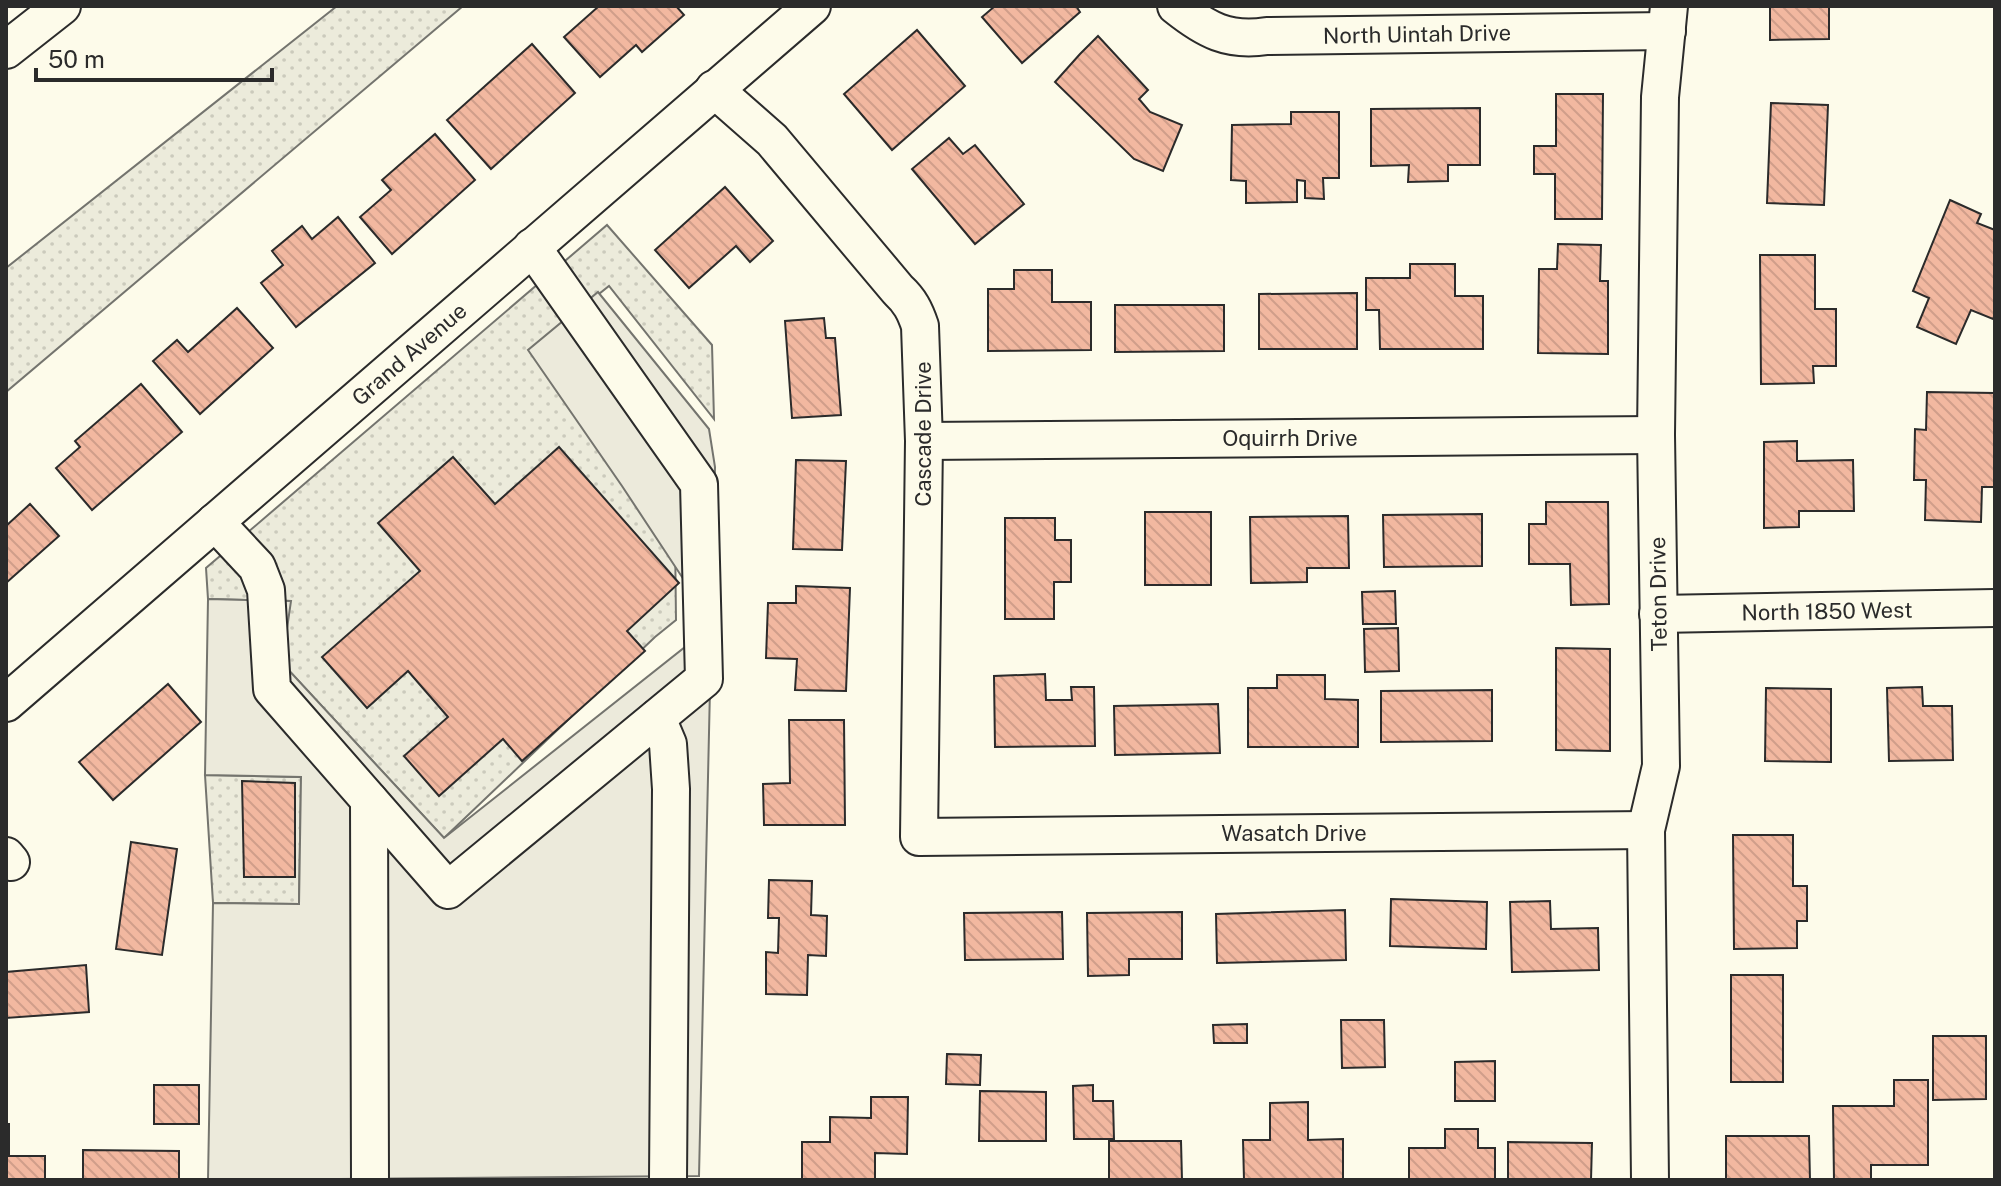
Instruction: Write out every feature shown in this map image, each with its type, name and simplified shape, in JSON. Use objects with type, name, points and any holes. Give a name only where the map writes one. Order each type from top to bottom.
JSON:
[{"type":"street","points":[[9,40],[62,6]]},
{"type":"street","name":"Grand Avenue","points":[[6,703],[812,6]]},
{"type":"street","name":"North Uintah Drive","points":[[1176,6],[1199,24],[1226,35],[1254,38],[1668,18]]},
{"type":"street","name":"Teton Drive","points":[[1650,1180],[1646,830],[1661,766],[1656,435],[1660,97],[1668,18]]},
{"type":"street","name":"Cascade Drive","points":[[714,89],[772,140],[916,312],[922,340],[924,441],[919,837],[941,836]]},
{"type":"street","points":[[215,522],[257,567],[266,590],[272,689],[448,890],[704,679],[699,484],[532,247]]},
{"type":"street","name":"Oquirrh Drive","points":[[924,441],[1656,435]]},
{"type":"street","name":"North 1850 West","points":[[1658,614],[1995,608]]},
{"type":"street","points":[[657,718],[668,744],[671,789],[668,1180]]},
{"type":"street","points":[[369,800],[370,1180]]},
{"type":"street","name":"Wasatch Drive","points":[[941,836],[1646,830]]},
{"type":"shaded area","points":[[337,6],[463,6],[6,392],[6,268]]},
{"type":"shaded area","points":[[607,225],[712,345],[714,419],[609,286],[529,350],[675,533],[676,620],[444,838],[282,663],[290,601],[208,599],[206,568]]},
{"type":"shaded area","points":[[598,292],[709,429],[715,467],[699,1176],[208,1180],[213,903],[299,904],[301,777],[205,775],[208,599],[291,601],[282,663],[444,838],[695,639],[686,583],[528,350]]},
{"type":"shaded area","points":[[205,775],[301,777],[299,904],[213,903]]},
{"type":"building","points":[[599,6],[676,6],[684,15],[642,52],[636,45],[600,77],[564,37]]},
{"type":"building","points":[[995,6],[1076,6],[1080,12],[1022,63],[982,17]]},
{"type":"building","points":[[1770,6],[1829,6],[1829,39],[1770,40]]},
{"type":"building","points":[[917,30],[965,86],[892,150],[844,94]]},
{"type":"building","points":[[1098,36],[1148,90],[1139,99],[1150,112],[1182,125],[1163,171],[1134,159],[1055,82]]},
{"type":"building","points":[[532,44],[575,93],[491,169],[447,120]]},
{"type":"building","points":[[1556,94],[1603,94],[1602,219],[1555,219],[1555,174],[1534,174],[1534,146],[1556,146]]},
{"type":"building","points":[[1771,103],[1828,105],[1824,205],[1767,203]]},
{"type":"building","points":[[1480,108],[1480,165],[1448,165],[1448,181],[1408,182],[1409,165],[1371,166],[1371,109]]},
{"type":"building","points":[[1291,112],[1339,112],[1339,178],[1323,178],[1324,199],[1305,198],[1305,181],[1297,180],[1297,202],[1246,203],[1246,181],[1231,180],[1232,125],[1291,124]]},
{"type":"building","points":[[435,134],[475,180],[392,254],[360,217],[391,190],[382,180]]},
{"type":"building","points":[[949,138],[963,154],[975,145],[1024,204],[975,244],[912,169]]},
{"type":"building","points":[[725,187],[773,241],[750,262],[736,246],[689,288],[655,250]]},
{"type":"building","points":[[1950,200],[1981,214],[1977,223],[1995,230],[1995,314],[1993,319],[1971,310],[1956,344],[1917,327],[1929,298],[1913,291]]},
{"type":"building","points":[[338,217],[375,263],[296,327],[261,283],[283,265],[272,251],[302,226],[312,239]]},
{"type":"building","points":[[1558,244],[1601,245],[1600,281],[1608,281],[1608,354],[1538,353],[1539,269],[1557,269]]},
{"type":"building","points":[[1760,255],[1815,255],[1815,309],[1836,309],[1836,366],[1813,366],[1814,383],[1761,384]]},
{"type":"building","points":[[1410,264],[1455,264],[1455,296],[1483,296],[1483,349],[1380,349],[1379,310],[1366,310],[1366,278],[1410,278]]},
{"type":"building","points":[[1014,270],[1052,270],[1052,302],[1091,302],[1091,350],[988,351],[988,289],[1014,289]]},
{"type":"building","points":[[1357,293],[1357,349],[1259,349],[1259,294]]},
{"type":"building","points":[[1115,305],[1224,305],[1224,351],[1115,352]]},
{"type":"building","points":[[237,308],[273,348],[200,414],[153,361],[177,340],[188,352]]},
{"type":"building","points":[[824,318],[826,338],[835,338],[841,415],[792,418],[785,321]]},
{"type":"building","points":[[141,384],[182,432],[92,510],[56,468],[80,447],[75,441]]},
{"type":"building","points":[[1927,392],[1995,393],[1995,487],[1982,487],[1981,522],[1925,520],[1926,480],[1914,480],[1915,429],[1926,430]]},
{"type":"building","points":[[1797,441],[1797,461],[1853,460],[1854,511],[1799,511],[1799,527],[1764,528],[1764,442]]},
{"type":"building","points":[[559,447],[679,583],[627,631],[645,651],[522,761],[503,739],[439,796],[404,756],[448,717],[408,671],[367,708],[322,657],[420,571],[378,523],[453,457],[495,504]]},
{"type":"building","points":[[796,460],[846,461],[842,550],[793,549]]},
{"type":"building","points":[[1546,502],[1608,502],[1609,604],[1571,605],[1570,564],[1529,564],[1529,524],[1546,524]]},
{"type":"building","points":[[30,504],[59,536],[6,583],[6,526]]},
{"type":"building","points":[[1145,512],[1211,512],[1211,585],[1145,585]]},
{"type":"building","points":[[1482,514],[1482,566],[1384,567],[1383,515]]},
{"type":"building","points":[[1348,516],[1349,568],[1307,568],[1307,582],[1251,583],[1250,517]]},
{"type":"building","points":[[1005,518],[1055,518],[1055,540],[1071,540],[1071,582],[1054,582],[1054,619],[1005,619]]},
{"type":"building","points":[[796,586],[850,588],[846,691],[795,690],[797,659],[766,658],[768,603],[796,603]]},
{"type":"building","points":[[1395,591],[1396,624],[1363,624],[1362,592]]},
{"type":"building","points":[[1398,628],[1399,671],[1365,672],[1364,629]]},
{"type":"building","points":[[1556,648],[1610,649],[1610,751],[1556,750]]},
{"type":"building","points":[[1045,674],[1046,700],[1072,700],[1071,687],[1094,687],[1095,746],[995,747],[994,676]]},
{"type":"building","points":[[1277,675],[1325,675],[1325,699],[1358,700],[1358,747],[1248,747],[1248,688],[1277,688]]},
{"type":"building","points":[[168,684],[201,722],[113,800],[79,762]]},
{"type":"building","points":[[1922,687],[1923,706],[1952,706],[1953,760],[1889,761],[1887,688]]},
{"type":"building","points":[[1766,688],[1831,689],[1831,762],[1765,761]]},
{"type":"building","points":[[1492,690],[1492,741],[1381,742],[1381,691]]},
{"type":"building","points":[[1218,704],[1220,753],[1115,755],[1114,706]]},
{"type":"building","points":[[789,720],[844,720],[845,825],[764,825],[763,784],[790,783]]},
{"type":"building","points":[[242,781],[295,783],[295,877],[244,877]]},
{"type":"building","points":[[1733,835],[1793,835],[1793,886],[1807,886],[1807,921],[1797,921],[1797,948],[1734,949]]},
{"type":"building","points":[[131,842],[177,849],[162,955],[116,949]]},
{"type":"building","points":[[769,880],[812,881],[811,915],[827,916],[826,956],[808,955],[807,995],[766,994],[766,952],[778,953],[779,918],[768,918]]},
{"type":"building","points":[[1391,899],[1487,902],[1486,949],[1390,946]]},
{"type":"building","points":[[1550,901],[1551,929],[1598,928],[1599,970],[1512,972],[1510,902]]},
{"type":"building","points":[[1345,910],[1346,960],[1217,963],[1216,914]]},
{"type":"building","points":[[1062,912],[1063,959],[965,960],[964,913]]},
{"type":"building","points":[[1182,912],[1182,959],[1129,959],[1129,975],[1088,976],[1087,913]]},
{"type":"building","points":[[86,965],[89,1012],[6,1018],[6,972]]},
{"type":"building","points":[[1731,975],[1783,975],[1783,1082],[1731,1082]]},
{"type":"building","points":[[1341,1020],[1384,1020],[1385,1067],[1342,1068]]},
{"type":"building","points":[[1247,1024],[1247,1043],[1214,1043],[1213,1025]]},
{"type":"building","points":[[1933,1036],[1986,1036],[1986,1099],[1933,1100]]},
{"type":"building","points":[[947,1054],[981,1055],[980,1085],[946,1084]]},
{"type":"building","points":[[1495,1061],[1495,1101],[1455,1101],[1455,1062]]},
{"type":"building","points":[[1894,1080],[1928,1080],[1928,1165],[1871,1165],[1871,1180],[1834,1180],[1833,1106],[1894,1106]]},
{"type":"building","points":[[154,1085],[199,1085],[199,1124],[154,1124]]},
{"type":"building","points":[[1093,1085],[1093,1101],[1113,1101],[1114,1139],[1074,1139],[1073,1086]]},
{"type":"building","points":[[980,1091],[1046,1092],[1046,1141],[979,1141]]},
{"type":"building","points":[[871,1097],[908,1097],[907,1154],[875,1153],[875,1180],[802,1180],[802,1142],[830,1142],[830,1117],[871,1118]]},
{"type":"building","points":[[1308,1102],[1308,1140],[1343,1139],[1343,1180],[1244,1180],[1243,1140],[1270,1140],[1270,1103]]},
{"type":"building","points":[[6,1124],[9,1124],[9,1156],[45,1156],[45,1180],[6,1180]]},
{"type":"building","points":[[1445,1129],[1478,1129],[1478,1148],[1495,1148],[1495,1180],[1409,1180],[1409,1148],[1445,1148]]},
{"type":"building","points":[[1726,1136],[1809,1136],[1810,1180],[1726,1180]]},
{"type":"building","points":[[1109,1141],[1181,1141],[1182,1180],[1109,1180]]},
{"type":"building","points":[[1508,1142],[1592,1143],[1591,1180],[1508,1180]]},
{"type":"building","points":[[83,1150],[179,1151],[179,1180],[83,1180]]}]
